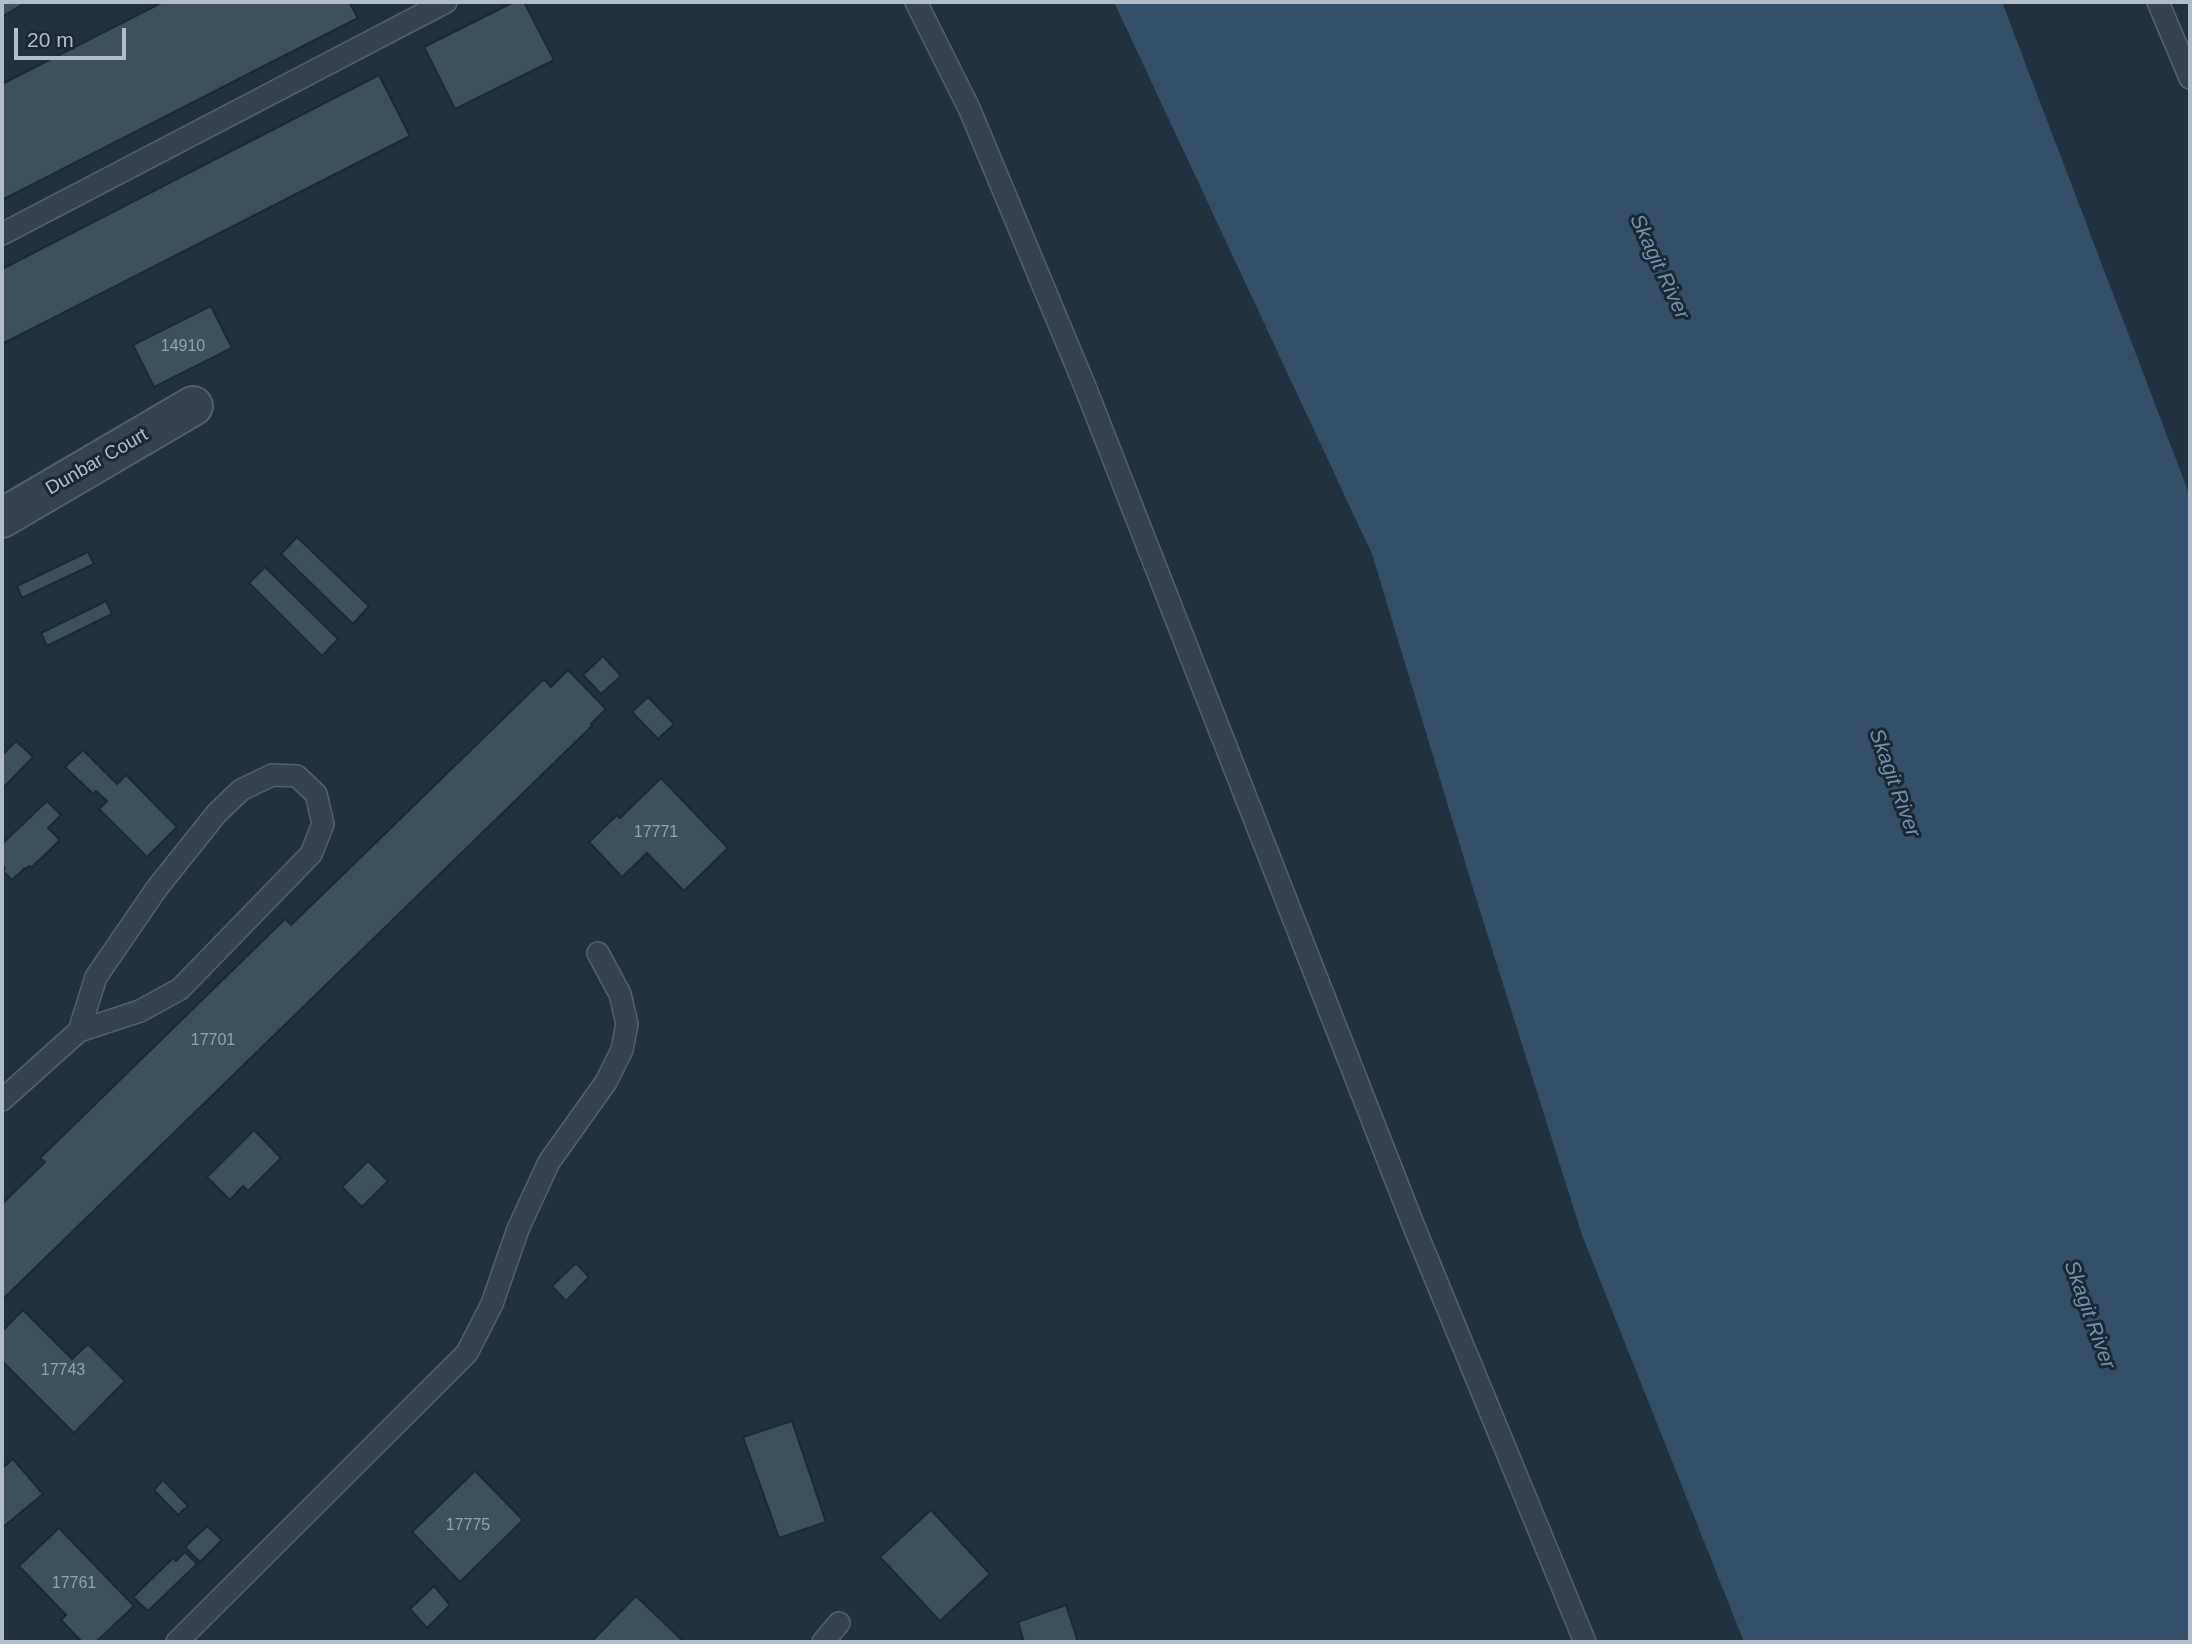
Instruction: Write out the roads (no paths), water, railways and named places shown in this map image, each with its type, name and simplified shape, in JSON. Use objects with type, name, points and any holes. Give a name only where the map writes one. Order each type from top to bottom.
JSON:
[{"type":"street","name":"Dunbar Court","points":[[2,518],[193,406]]},
{"type":"lane","points":[[2,234],[446,2]]},
{"type":"lane","points":[[916,2],[969,108],[1084,384],[1410,1216],[1585,1642]]},
{"type":"lane","points":[[2158,2],[2190,78]]},
{"type":"lane","points":[[2,1100],[79,1031],[140,1011],[180,989],[311,854],[323,824],[316,794],[297,776],[272,775],[241,790],[217,813],[158,888],[96,977],[79,1031]]},
{"type":"lane","points":[[177,1642],[467,1353],[492,1304],[518,1228],[549,1161],[606,1082],[622,1050],[626,1024],[620,994],[598,953]]},
{"type":"lane","points":[[822,1642],[839,1623]]},
{"type":"water","name":"Skagit River","points":[[1114,2],[2002,2],[2190,496],[2190,1642],[1744,1642],[1582,1235],[1372,554]]}]
